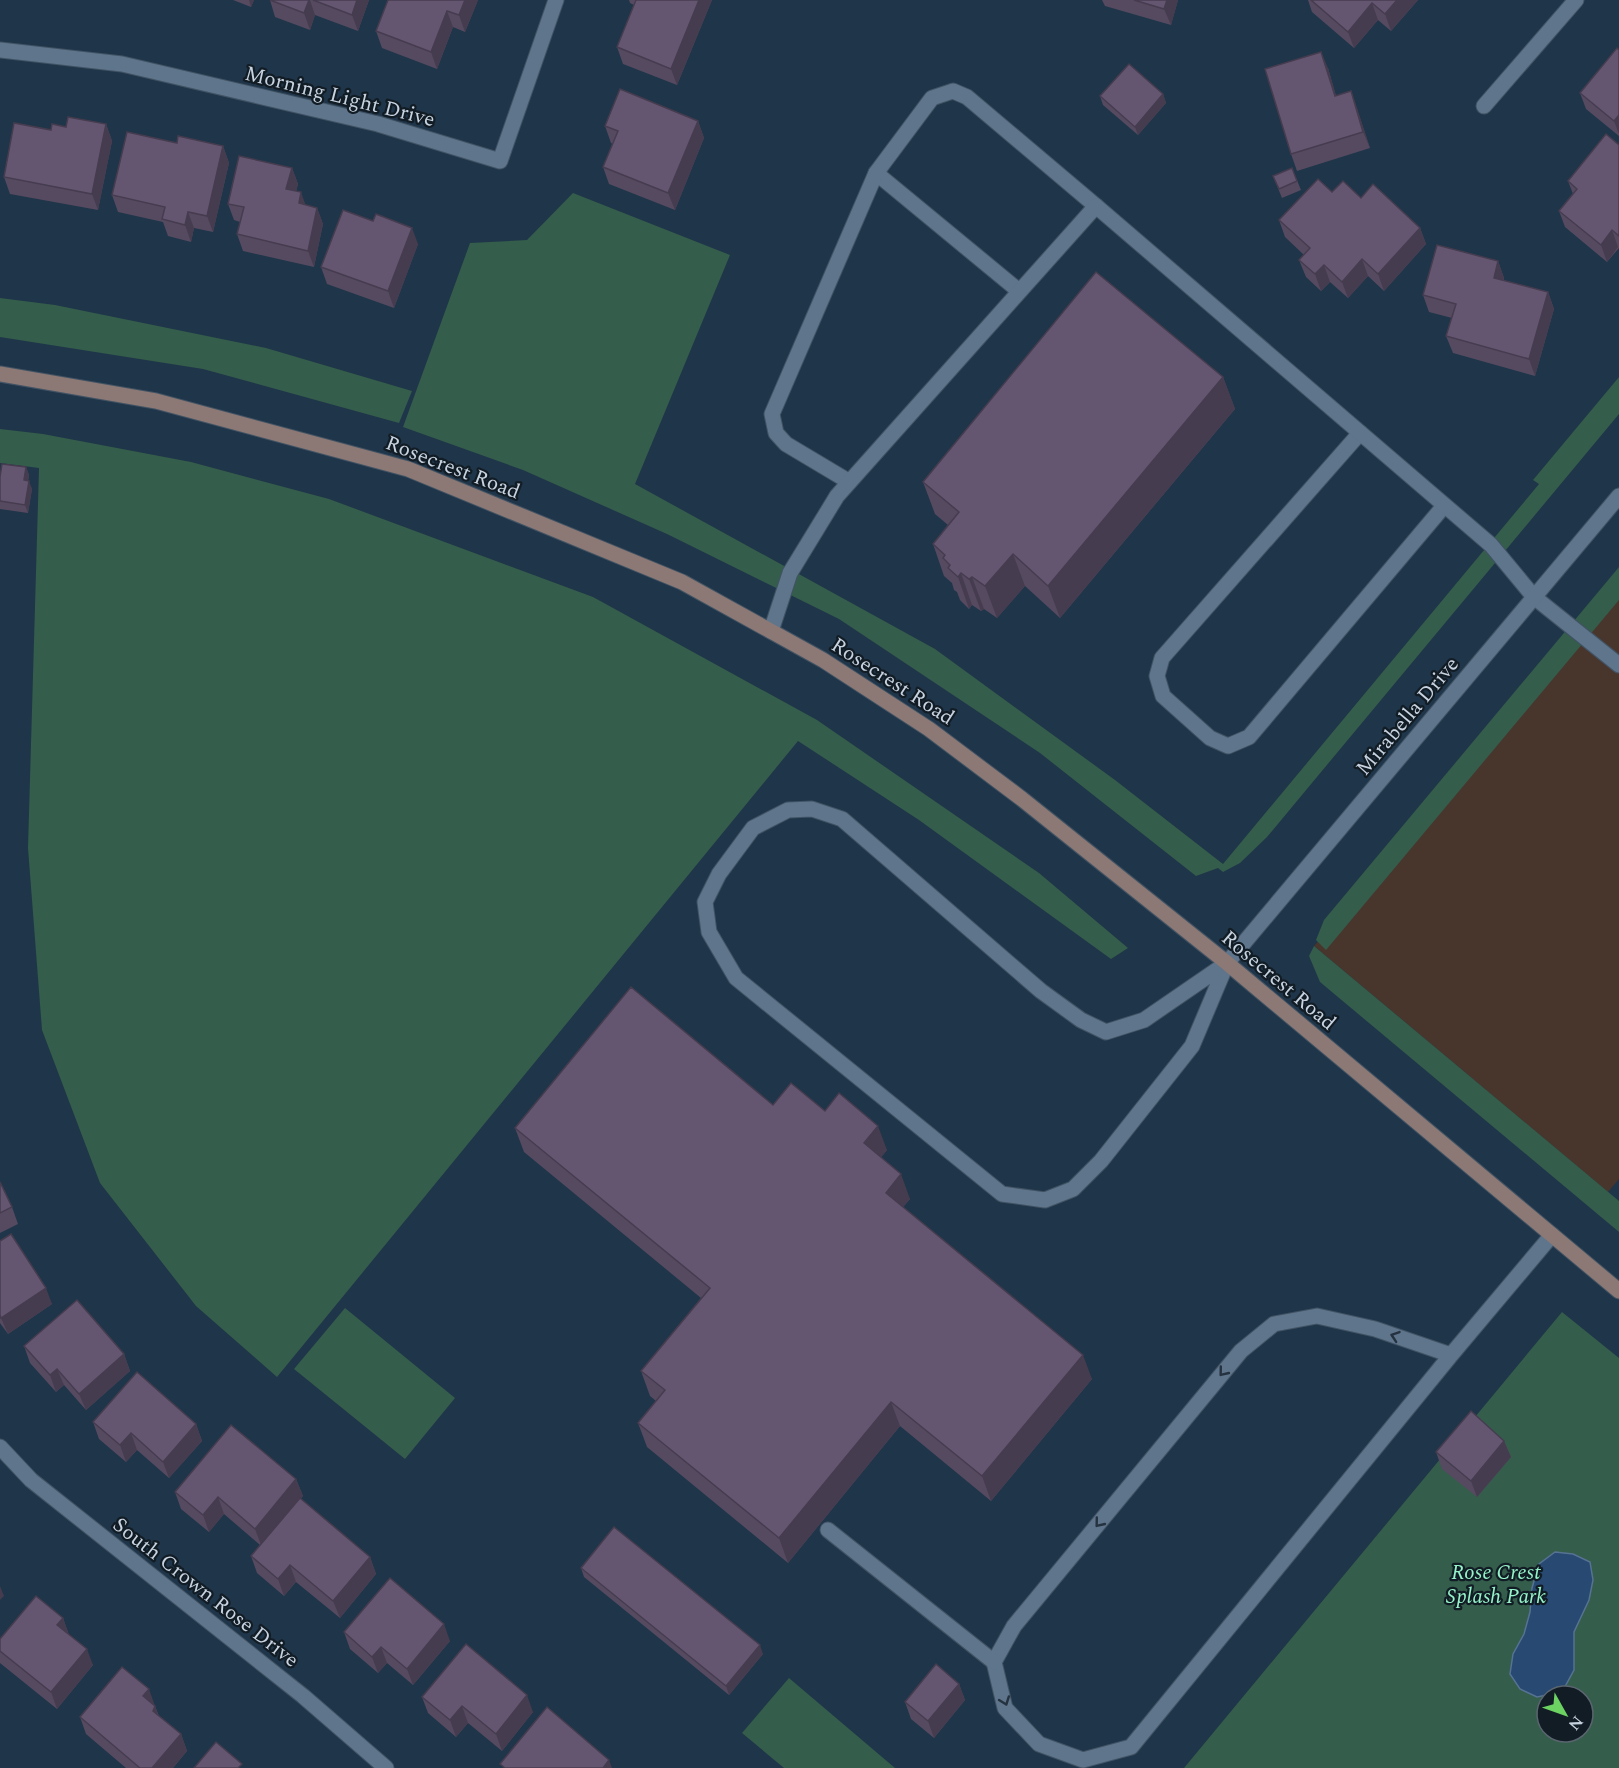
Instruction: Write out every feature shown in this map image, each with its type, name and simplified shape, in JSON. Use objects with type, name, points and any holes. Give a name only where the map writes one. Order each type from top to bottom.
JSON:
[{"type":"main road","name":"Rosecrest Road","points":[[0,374],[156,401],[408,469],[682,582],[823,660],[929,729],[1022,799],[1227,963],[1619,1291]]},
{"type":"street","name":"Morning Light Drive","points":[[0,50],[122,64],[378,124],[500,161],[556,0]]},
{"type":"street","points":[[1484,106],[1576,0]]},
{"type":"street","points":[[848,481],[786,444],[776,433],[772,414],[876,173],[932,98],[953,91],[967,97],[1491,545],[1534,597],[1619,665]]},
{"type":"street","points":[[876,173],[1019,291]]},
{"type":"street","points":[[771,631],[790,573],[848,481],[1096,206]]},
{"type":"street","points":[[1360,433],[1162,658],[1157,676],[1163,696],[1210,738],[1228,746],[1249,736],[1444,506]]},
{"type":"street","name":"Mirabella Drive","points":[[1227,963],[1619,496]]},
{"type":"street","points":[[812,809],[842,819],[1041,991],[1081,1020],[1106,1032],[1144,1020],[1227,963],[1192,1046],[1101,1161],[1073,1189],[1045,1200],[1002,1194],[736,978],[709,932],[705,902],[719,874],[753,828],[788,810],[812,809]]},
{"type":"street","points":[[828,1530],[994,1662],[1005,1708],[1039,1744],[1083,1760],[1131,1748],[1451,1355],[1552,1235]]},
{"type":"street","points":[[994,1662],[1014,1626],[1241,1351],[1274,1324],[1317,1316],[1375,1329],[1451,1355]]},
{"type":"street","name":"South Crown Rose Drive","points":[[0,1448],[31,1480],[303,1696],[386,1768]]},
{"type":"shaded area","points":[[1619,599],[1619,1179],[1608,1192],[1314,946]]},
{"type":"green space","points":[[573,193],[730,255],[635,484],[935,649],[1115,780],[1223,864],[1539,484],[1533,480],[1619,377],[1619,414],[1267,837],[1240,863],[1223,872],[1218,868],[1196,876],[1040,753],[839,619],[667,534],[523,470],[403,427],[470,243],[527,240]]},
{"type":"green space","points":[[0,298],[55,305],[266,348],[412,391],[399,423],[203,369],[0,337]]},
{"type":"green space","points":[[0,429],[43,434],[191,462],[329,499],[593,597],[817,720],[1039,873],[1128,948],[1111,959],[919,820],[798,741],[277,1377],[196,1306],[100,1183],[42,1030],[28,848],[39,468],[0,463]]},
{"type":"green space","points":[[1619,567],[1619,600],[1326,950],[1316,940],[1324,920]]},
{"type":"green space","points":[[1314,946],[1619,1201],[1619,1232],[1320,982],[1309,956]]},
{"type":"green space","points":[[345,1308],[455,1398],[405,1459],[294,1369]]},
{"type":"green space","name":"Rose Crest Splash Park","points":[[1562,1312],[1619,1358],[1619,1768],[1184,1768]]},
{"type":"green space","points":[[789,1678],[895,1768],[784,1768],[742,1733]]},
{"type":"water","points":[[1555,1552],[1573,1554],[1590,1562],[1593,1580],[1589,1600],[1574,1632],[1574,1670],[1566,1684],[1535,1684],[1535,1696],[1520,1689],[1510,1674],[1513,1654],[1524,1634],[1530,1612],[1532,1588],[1539,1564]]},
{"type":"building","points":[[270,0],[309,0],[304,13]]},
{"type":"building","points":[[313,0],[357,0],[352,15]]},
{"type":"building","points":[[388,0],[465,0],[459,15],[447,11],[431,52],[376,31]]},
{"type":"building","points":[[636,0],[699,0],[671,69],[617,47]]},
{"type":"building","points":[[1134,0],[1167,0],[1164,9]]},
{"type":"building","points":[[1311,0],[1397,0],[1385,14],[1372,3],[1348,32]]},
{"type":"building","points":[[1617,48],[1619,50],[1619,115],[1614,121],[1580,93]]},
{"type":"building","points":[[1321,52],[1335,96],[1351,91],[1363,132],[1291,154],[1265,69]]},
{"type":"building","points":[[1129,64],[1163,94],[1135,127],[1100,96]]},
{"type":"building","points":[[620,89],[698,121],[668,193],[603,167],[618,131],[605,126]]},
{"type":"building","points":[[68,117],[106,124],[92,194],[4,177],[14,123],[51,130],[52,124],[66,127]]},
{"type":"building","points":[[127,132],[177,143],[178,136],[223,146],[207,216],[188,212],[185,225],[162,219],[165,207],[112,195]]},
{"type":"building","points":[[1606,134],[1619,145],[1619,236],[1612,230],[1601,245],[1559,211],[1577,189],[1568,181]]},
{"type":"building","points":[[239,156],[292,168],[286,189],[301,192],[299,203],[317,208],[308,251],[237,234],[244,207],[228,204]]},
{"type":"building","points":[[1292,168],[1297,181],[1279,189],[1273,176]]},
{"type":"building","points":[[1318,179],[1332,192],[1343,181],[1361,198],[1373,184],[1420,228],[1378,274],[1362,259],[1342,282],[1324,265],[1315,274],[1299,260],[1310,248],[1279,220]]},
{"type":"building","points":[[343,210],[373,221],[376,214],[412,228],[388,291],[321,267]]},
{"type":"building","points":[[1437,245],[1498,261],[1494,278],[1548,292],[1529,359],[1446,336],[1456,304],[1423,295]]},
{"type":"building","points":[[1096,272],[1223,377],[1048,586],[1013,554],[985,586],[961,573],[958,577],[948,568],[950,565],[943,558],[945,555],[933,544],[959,512],[923,482]]},
{"type":"building","points":[[2,464],[26,467],[24,480],[29,481],[25,505],[0,501]]},
{"type":"building","points":[[631,987],[773,1105],[791,1083],[825,1111],[839,1093],[878,1126],[864,1143],[901,1174],[886,1193],[1083,1355],[982,1476],[891,1402],[779,1538],[638,1423],[665,1390],[641,1371],[710,1288],[515,1128]]},
{"type":"building","points":[[0,1182],[12,1207],[0,1213]]},
{"type":"building","points":[[11,1234],[46,1288],[1,1318],[0,1241]]},
{"type":"building","points":[[77,1300],[124,1354],[79,1394],[57,1369],[50,1375],[24,1346]]},
{"type":"building","points":[[137,1372],[196,1424],[163,1462],[131,1433],[120,1445],[93,1422]]},
{"type":"building","points":[[1471,1411],[1504,1441],[1471,1481],[1436,1452]]},
{"type":"building","points":[[231,1425],[296,1479],[255,1529],[218,1497],[203,1515],[175,1492]]},
{"type":"building","points":[[300,1498],[370,1557],[333,1601],[290,1565],[278,1579],[251,1556]]},
{"type":"building","points":[[614,1527],[760,1645],[726,1686],[581,1568]]},
{"type":"building","points":[[390,1578],[444,1624],[407,1669],[381,1647],[372,1657],[344,1632]]},
{"type":"building","points":[[36,1596],[63,1618],[57,1625],[87,1649],[51,1692],[0,1651],[0,1639]]},
{"type":"building","points":[[466,1644],[527,1695],[496,1734],[462,1706],[450,1720],[422,1697]]},
{"type":"building","points":[[936,1664],[959,1684],[928,1721],[905,1702]]},
{"type":"building","points":[[122,1667],[149,1689],[143,1696],[155,1706],[153,1711],[181,1734],[152,1768],[140,1768],[80,1717]]},
{"type":"building","points":[[547,1707],[609,1760],[603,1768],[505,1768],[500,1764]]},
{"type":"building","points":[[216,1742],[242,1764],[238,1768],[194,1768]]}]
